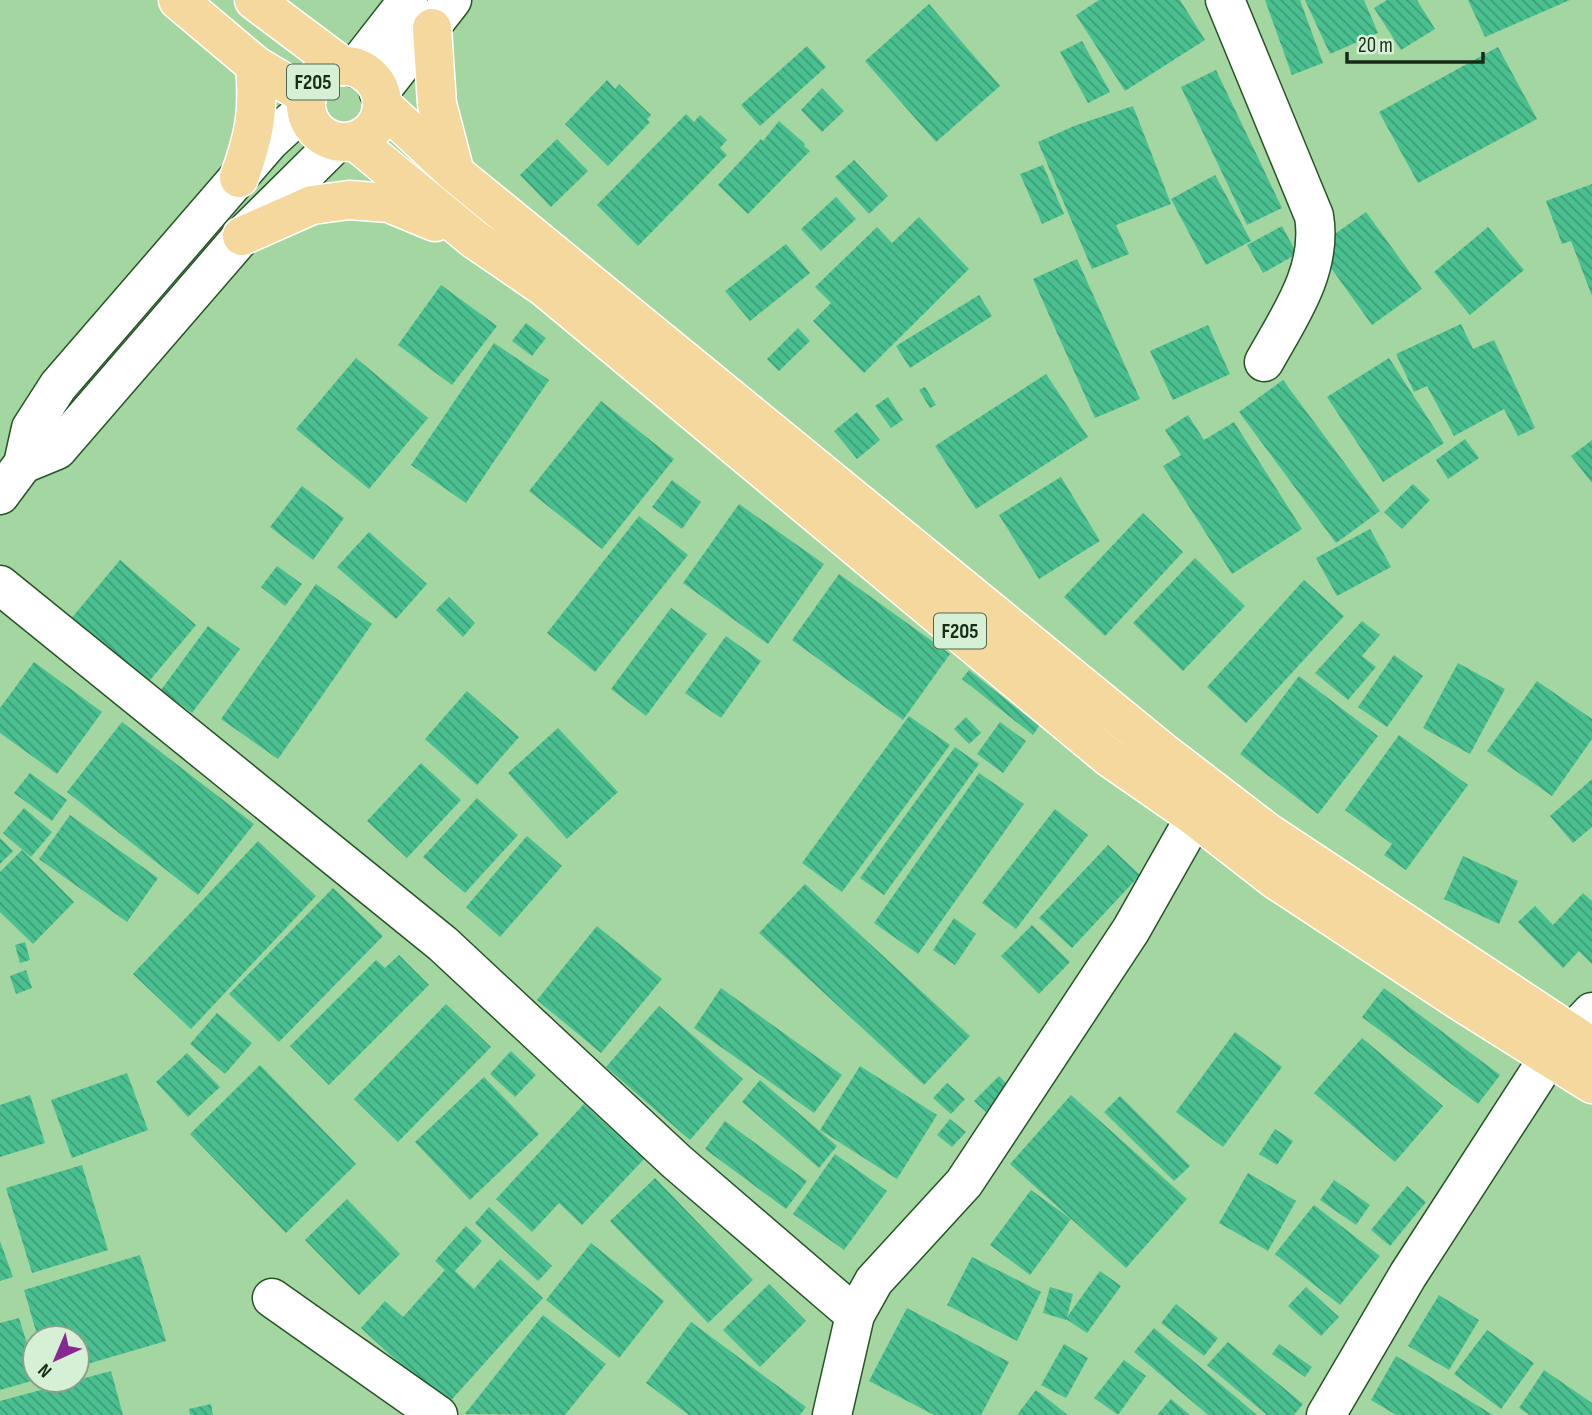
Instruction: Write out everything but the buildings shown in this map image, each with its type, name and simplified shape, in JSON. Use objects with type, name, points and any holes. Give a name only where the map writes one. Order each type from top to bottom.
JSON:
[{"type":"main road","name":"F205","points":[[178,0],[256,65],[306,102]]},
{"type":"main road","name":"F205","points":[[254,0],[364,83],[455,173],[1164,753],[1267,832],[1576,1037],[1592,1084]]},
{"type":"main road","points":[[442,14],[437,104],[455,173]]},
{"type":"main road","points":[[239,178],[253,140],[258,97],[256,65]]},
{"type":"main road","name":"F205","points":[[364,83],[319,75],[311,85],[306,102],[311,123],[322,136],[346,141],[474,239],[544,288],[1111,758],[1195,817],[1276,880],[1576,1037]]},
{"type":"main road","points":[[346,141],[374,127],[380,116],[364,83]]},
{"type":"main road","points":[[242,236],[312,205],[349,200],[389,203],[474,239]]},
{"type":"street","points":[[364,83],[408,0]]},
{"type":"street","points":[[1225,0],[1314,216],[1317,234],[1305,287],[1264,362]]},
{"type":"street","points":[[364,83],[442,14]]},
{"type":"street","points":[[0,495],[23,464],[31,428],[58,386],[306,102]]},
{"type":"street","points":[[23,464],[57,450],[242,236],[346,141]]},
{"type":"street","points":[[0,585],[443,944],[677,1162],[855,1315]]},
{"type":"street","points":[[832,1415],[855,1315],[874,1281],[964,1183],[1130,930],[1195,817]]},
{"type":"street","points":[[1326,1415],[1408,1275],[1576,1037]]},
{"type":"street","points":[[272,1298],[438,1415]]}]
